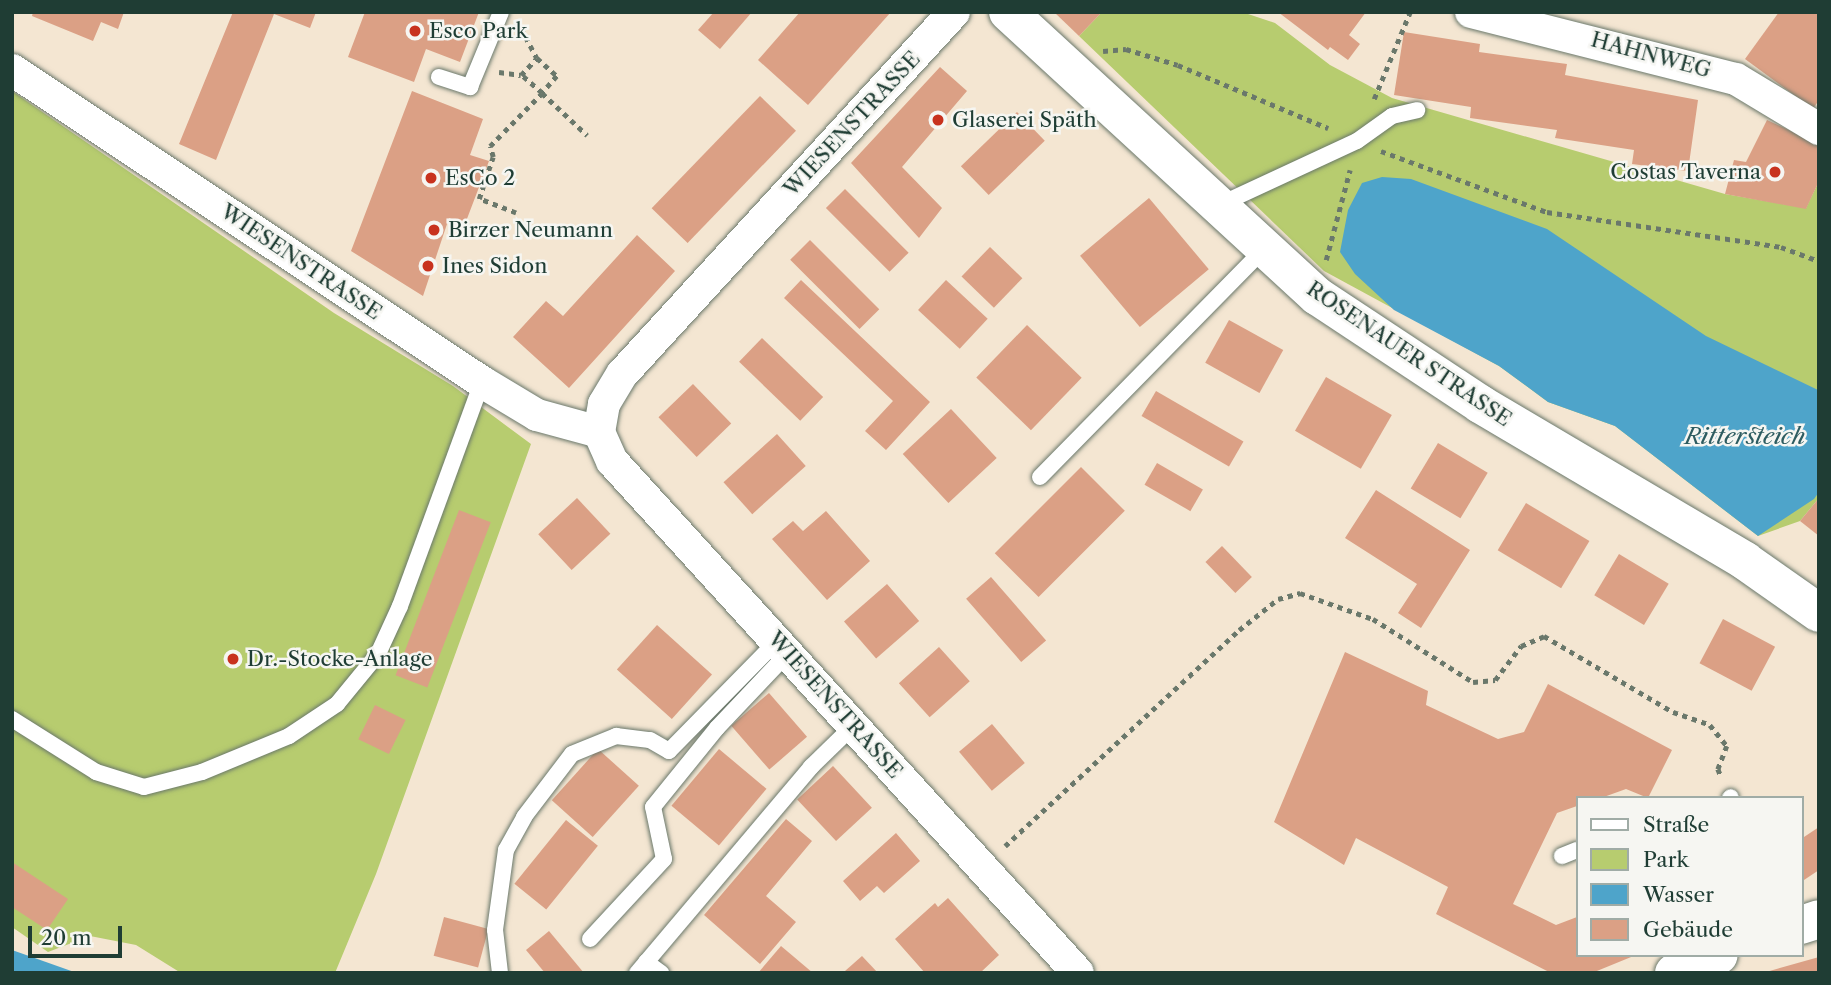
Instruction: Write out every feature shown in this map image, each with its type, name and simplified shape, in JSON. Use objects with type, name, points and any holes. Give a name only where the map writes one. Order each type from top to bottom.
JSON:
[{"type":"street","name":"WIESENSTRASSE","points":[[954,12],[622,374],[604,404],[599,432],[612,461],[1078,973]]},
{"type":"street","name":"ROSENAUER STRASSE","points":[[1008,12],[1058,55],[1317,296],[1480,404],[1745,561],[1819,613]]},
{"type":"street","name":"HAHNWEG","points":[[1471,12],[1735,79],[1819,130]]},
{"type":"street","name":"WIESENSTRASSE","points":[[12,70],[482,382],[537,415],[599,432]]},
{"type":"street","points":[[1679,965],[1711,957]]},
{"type":"lane","points":[[439,77],[470,87],[501,12]]},
{"type":"lane","points":[[1219,205],[1357,141],[1392,116],[1417,110]]},
{"type":"lane","points":[[1040,477],[1264,249]]},
{"type":"lane","points":[[12,719],[96,772],[144,787],[202,772],[289,736],[337,704],[378,654],[389,630],[482,382]]},
{"type":"lane","points":[[590,939],[664,859],[653,807],[783,647]]},
{"type":"lane","points":[[499,973],[495,930],[506,850],[524,817],[572,754],[616,736],[650,740],[668,751],[783,647]]},
{"type":"lane","points":[[661,973],[641,967],[811,767],[854,725]]},
{"type":"path","points":[[1317,296],[1357,141],[1409,12]]},
{"type":"path","points":[[516,213],[479,199],[493,158],[490,146],[557,76],[537,58],[518,24]]},
{"type":"path","points":[[1058,55],[1126,49],[1244,90],[1357,141],[1547,212],[1781,247],[1819,261]]},
{"type":"path","points":[[537,58],[522,75],[587,135]]},
{"type":"path","points":[[981,867],[1239,631],[1278,599],[1300,593],[1373,619],[1473,682],[1495,680],[1521,646],[1544,636],[1673,712],[1710,725],[1727,746],[1718,769],[1730,796]]},
{"type":"green space","points":[[1102,12],[1242,12],[1275,23],[1330,65],[1392,98],[1725,194],[1806,208],[1819,181],[1819,498],[1800,521],[1758,536],[1615,426],[1548,402],[1499,366],[1324,271],[1079,36]]},
{"type":"green space","name":"Dr.-Stocke-Anlage","points":[[12,91],[334,313],[453,386],[531,444],[376,874],[335,973],[181,973],[136,945],[90,936],[48,952],[12,927]]},
{"type":"water","name":"Rittersteich","points":[[1382,177],[1411,179],[1547,229],[1706,336],[1818,390],[1819,492],[1814,499],[1758,536],[1615,426],[1548,402],[1499,366],[1394,310],[1355,274],[1340,252],[1348,210],[1362,183]]},
{"type":"water","points":[[12,950],[77,973],[12,973]]},
{"type":"building","points":[[33,12],[124,12],[118,29],[101,22],[93,41],[32,16]]},
{"type":"building","points":[[233,12],[316,12],[310,28],[274,14],[216,160],[179,144]]},
{"type":"building","name":"Esco Park","points":[[365,12],[479,12],[460,62],[426,49],[414,82],[348,57]]},
{"type":"building","points":[[714,12],[752,12],[720,49],[698,30]]},
{"type":"building","points":[[800,12],[891,12],[808,105],[758,60]]},
{"type":"building","points":[[1054,12],[1102,12],[1079,36]]},
{"type":"building","points":[[1278,12],[1366,12],[1349,35],[1360,44],[1348,60],[1330,47],[1328,50]]},
{"type":"building","points":[[1779,12],[1819,13],[1819,100],[1813,109],[1745,59]]},
{"type":"building","points":[[1404,32],[1480,44],[1479,52],[1567,64],[1565,75],[1698,100],[1688,171],[1632,164],[1634,150],[1555,138],[1557,130],[1470,118],[1471,107],[1394,95]]},
{"type":"building","points":[[940,67],[967,91],[902,167],[942,208],[919,238],[851,163]]},
{"type":"building","name":"EsCo 2","points":[[412,91],[483,119],[470,155],[489,161],[465,224],[449,218],[423,296],[351,251]]},
{"type":"building","points":[[760,96],[796,131],[688,243],[652,208]]},
{"type":"building","points":[[1017,112],[1045,141],[989,195],[961,166]]},
{"type":"building","name":"Costas Taverna","points":[[1767,120],[1819,144],[1819,181],[1806,209],[1725,194],[1734,160],[1746,162]]},
{"type":"building","points":[[845,189],[909,253],[890,272],[826,208]]},
{"type":"building","points":[[1149,198],[1209,269],[1140,327],[1080,256]]},
{"type":"building","points":[[637,235],[675,271],[569,388],[513,337],[546,301],[563,316]]},
{"type":"building","points":[[810,240],[879,309],[859,329],[790,260]]},
{"type":"building","points":[[990,247],[1022,278],[994,308],[962,276]]},
{"type":"building","points":[[801,280],[930,402],[886,450],[865,431],[893,401],[784,298]]},
{"type":"building","points":[[946,280],[988,319],[960,349],[918,310]]},
{"type":"building","points":[[1229,320],[1283,350],[1259,393],[1205,363]]},
{"type":"building","points":[[1027,325],[1082,378],[1031,430],[976,378]]},
{"type":"building","points":[[762,338],[823,397],[800,421],[739,362]]},
{"type":"building","points":[[1326,377],[1392,415],[1361,469],[1295,431]]},
{"type":"building","points":[[693,384],[731,424],[697,457],[658,417]]},
{"type":"building","points":[[1156,391],[1243,442],[1229,467],[1142,416]]},
{"type":"building","points":[[951,409],[997,458],[948,503],[903,454]]},
{"type":"building","points":[[777,434],[806,466],[752,514],[723,482]]},
{"type":"building","points":[[1438,443],[1488,473],[1460,518],[1411,488]]},
{"type":"building","points":[[1157,463],[1203,490],[1190,511],[1144,485]]},
{"type":"building","points":[[1081,467],[1125,511],[1039,597],[995,553]]},
{"type":"building","points":[[1376,490],[1470,550],[1421,628],[1398,613],[1417,584],[1345,538]]},
{"type":"building","points":[[577,498],[610,534],[572,570],[538,534]]},
{"type":"building","points":[[1819,498],[1819,536],[1800,521]]},
{"type":"building","points":[[1526,503],[1589,541],[1561,588],[1498,550]]},
{"type":"building","points":[[459,510],[491,522],[427,687],[396,675]]},
{"type":"building","points":[[826,511],[870,561],[827,600],[772,539],[793,521],[803,531]]},
{"type":"building","points":[[1222,546],[1252,577],[1235,593],[1205,562]]},
{"type":"building","points":[[1619,554],[1669,584],[1644,625],[1594,595]]},
{"type":"building","points":[[991,577],[1046,640],[1021,662],[966,599]]},
{"type":"building","points":[[887,584],[919,621],[876,658],[844,621]]},
{"type":"building","points":[[1723,619],[1775,647],[1752,691],[1700,663]]},
{"type":"building","points":[[657,625],[712,675],[672,719],[617,670]]},
{"type":"building","points":[[939,647],[970,681],[930,717],[899,683]]},
{"type":"building","points":[[1345,652],[1428,691],[1426,705],[1498,739],[1524,732],[1548,684],[1672,750],[1649,796],[1626,789],[1607,796],[1576,796],[1576,806],[1557,813],[1513,904],[1556,925],[1576,917],[1576,957],[1631,957],[1592,973],[1551,973],[1436,914],[1448,887],[1356,838],[1344,865],[1274,822]]},
{"type":"building","points":[[769,693],[807,737],[769,770],[731,726]]},
{"type":"building","points":[[375,705],[406,720],[389,754],[358,739]]},
{"type":"building","points":[[992,724],[1025,763],[992,791],[959,752]]},
{"type":"building","points":[[598,749],[639,786],[593,837],[552,800]]},
{"type":"building","points":[[719,749],[766,789],[719,846],[671,806]]},
{"type":"building","points":[[833,766],[872,808],[836,841],[797,799]]},
{"type":"building","points":[[786,819],[812,841],[766,896],[796,922],[760,964],[704,915]]},
{"type":"building","points":[[566,820],[598,846],[546,910],[514,884]]},
{"type":"building","points":[[1819,827],[1819,870],[1803,881],[1803,838]]},
{"type":"building","points":[[896,833],[920,861],[884,893],[877,886],[860,901],[843,881]]},
{"type":"building","points":[[12,862],[68,899],[47,930],[12,907]]},
{"type":"building","points":[[948,898],[999,955],[980,973],[925,973],[895,939],[935,903],[938,907]]},
{"type":"building","points":[[444,917],[488,929],[478,968],[434,956]]},
{"type":"building","points":[[549,931],[584,973],[545,973],[526,950]]},
{"type":"building","points":[[781,946],[813,973],[758,973]]},
{"type":"building","points":[[862,956],[878,973],[845,971]]},
{"type":"building","points":[[1819,957],[1819,973],[1766,973],[1766,972]]},
{"type":"place","name":"Esco Park","points":[[415,31]]},
{"type":"place","name":"Glaserei Späth","points":[[938,120]]},
{"type":"place","name":"Costas Taverna","points":[[1775,172]]},
{"type":"place","name":"EsCo 2","points":[[431,178]]},
{"type":"place","name":"Birzer Neumann","points":[[434,230]]},
{"type":"place","name":"Ines Sidon","points":[[428,266]]},
{"type":"place","name":"Dr.-Stocke-Anlage","points":[[233,659]]}]
